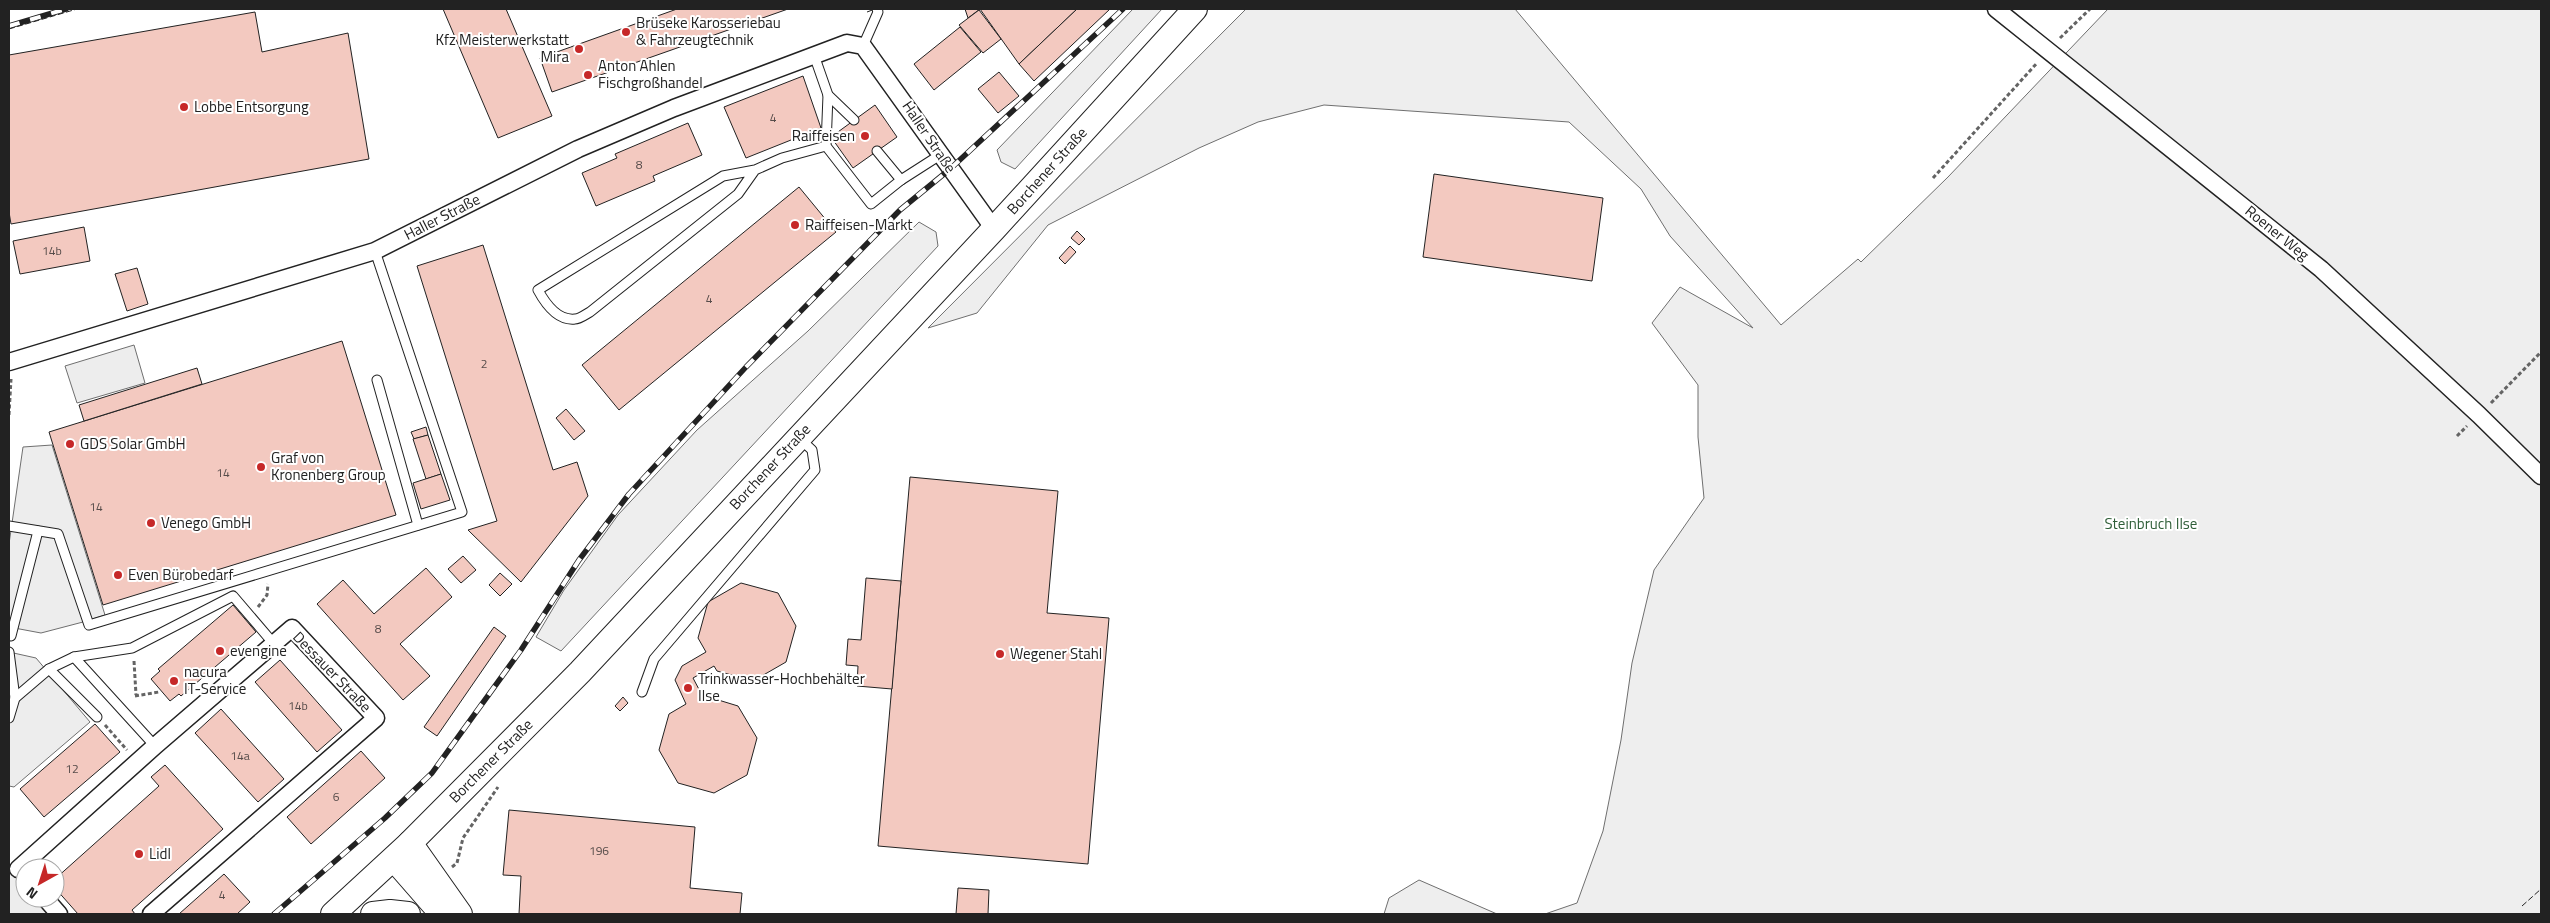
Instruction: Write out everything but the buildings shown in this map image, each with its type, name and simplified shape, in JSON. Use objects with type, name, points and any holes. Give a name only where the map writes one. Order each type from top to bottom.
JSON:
[{"type":"main road","name":"Borchener Straße","points":[[334,914],[402,851],[580,672],[994,229],[1195,9]]},
{"type":"main road","points":[[402,851],[442,914]]},
{"type":"main road","points":[[402,851],[460,914]]},
{"type":"main road","points":[[373,914],[390,912],[408,914]]},
{"type":"street","name":"Roener Weg","points":[[1996,9],[2321,269],[2479,415],[2541,476]]},
{"type":"street","name":"Haller Straße","points":[[9,362],[375,251],[578,149],[674,108],[847,42],[863,46],[905,102],[940,155],[994,229]]},
{"type":"street","name":"Dessauer Straße","points":[[29,858],[292,628],[376,718],[151,914]]},
{"type":"lane","points":[[863,46],[878,12],[877,9]]},
{"type":"lane","points":[[814,55],[828,95],[826,146],[870,204],[901,180],[940,155]]},
{"type":"lane","points":[[828,95],[854,120]]},
{"type":"lane","points":[[755,170],[738,194],[590,312],[575,319],[561,317],[545,304],[538,290],[723,176],[755,170],[782,158],[826,146]]},
{"type":"lane","points":[[877,151],[901,180]]},
{"type":"lane","points":[[9,526],[58,534],[89,625],[462,512],[375,251]]},
{"type":"lane","points":[[377,380],[418,525]]},
{"type":"lane","points":[[642,692],[654,659],[815,470],[812,450],[798,437]]},
{"type":"lane","points":[[11,636],[38,530]]},
{"type":"lane","points":[[15,698],[49,669],[74,657],[132,648],[233,596],[274,644]]},
{"type":"lane","points":[[9,652],[15,698],[9,718]]},
{"type":"lane","points":[[74,657],[155,746]]},
{"type":"lane","points":[[49,669],[97,717]]},
{"type":"path","points":[[2048,50],[2090,9]]},
{"type":"path","points":[[1933,178],[2024,78]]},
{"type":"path","points":[[2479,415],[2541,352]]},
{"type":"path","points":[[258,607],[267,595],[268,587]]},
{"type":"path","points":[[132,648],[136,695]]},
{"type":"path","points":[[121,707],[136,695],[159,692]]},
{"type":"path","points":[[97,717],[137,762]]},
{"type":"green space","points":[[1133,9],[1162,9],[1015,169],[1001,162],[997,150]]},
{"type":"green space","name":"Steinbruch Ilse","points":[[1246,9],[1515,9],[1781,325],[1858,259],[1861,262],[1948,177],[2108,9],[2541,9],[2541,914],[1545,914],[1577,903],[1603,831],[1621,740],[1632,663],[1654,570],[1704,498],[1698,437],[1698,385],[1652,323],[1680,287],[1753,328],[1670,236],[1641,189],[1569,122],[1324,105],[1258,122],[1199,148],[1048,225],[977,313],[928,328]]},
{"type":"green space","points":[[919,222],[936,232],[938,246],[561,651],[536,637],[564,590],[618,515],[697,430],[808,331]]},
{"type":"green space","points":[[1419,880],[1497,914],[1384,914],[1389,898]]},
{"type":"shaded area","points":[[134,345],[145,383],[77,403],[65,366]]},
{"type":"shaded area","points":[[52,445],[105,615],[41,633],[9,627],[9,544],[23,447]]},
{"type":"shaded area","points":[[9,652],[36,658],[90,722],[14,787],[9,786]]},
{"type":"shaded area","points":[[15,868],[15,908],[58,908],[64,914],[9,914],[9,874]]},
{"type":"railway","points":[[9,26],[66,9]]},
{"type":"railway","points":[[274,914],[385,818],[432,773],[521,650],[579,560],[629,494],[746,367],[900,210],[950,169],[1123,9]]},
{"type":"fence","points":[[9,29],[77,9]]},
{"type":"fence","points":[[867,12],[875,9]]},
{"type":"fence","points":[[2522,906],[2541,889]]},
{"type":"place","name":"Brüseke Karosseriebau & Fahrzeugtechnik","points":[[626,32]]},
{"type":"place","name":"Kfz Meisterwerkstatt Mira","points":[[579,49]]},
{"type":"place","name":"Anton Ahlen Fischgroßhandel","points":[[588,75]]},
{"type":"place","name":"Lobbe Entsorgung","points":[[184,107]]},
{"type":"place","name":"Raiffeisen","points":[[865,136]]},
{"type":"place","name":"Raiffeisen-Markt","points":[[795,225]]},
{"type":"place","name":"GDS Solar GmbH","points":[[70,444]]},
{"type":"place","name":"Graf von Kronenberg Group","points":[[261,467]]},
{"type":"place","name":"Venego GmbH","points":[[151,523]]},
{"type":"place","name":"Even Bürobedarf","points":[[118,575]]},
{"type":"place","name":"evengine","points":[[220,651]]},
{"type":"place","name":"Wegener Stahl","points":[[1000,654]]},
{"type":"place","name":"nacura IT-Service","points":[[174,681]]},
{"type":"place","name":"Trinkwasser-Hochbehälter Ilse","points":[[688,688]]},
{"type":"place","name":"Lidl","points":[[139,854]]}]
